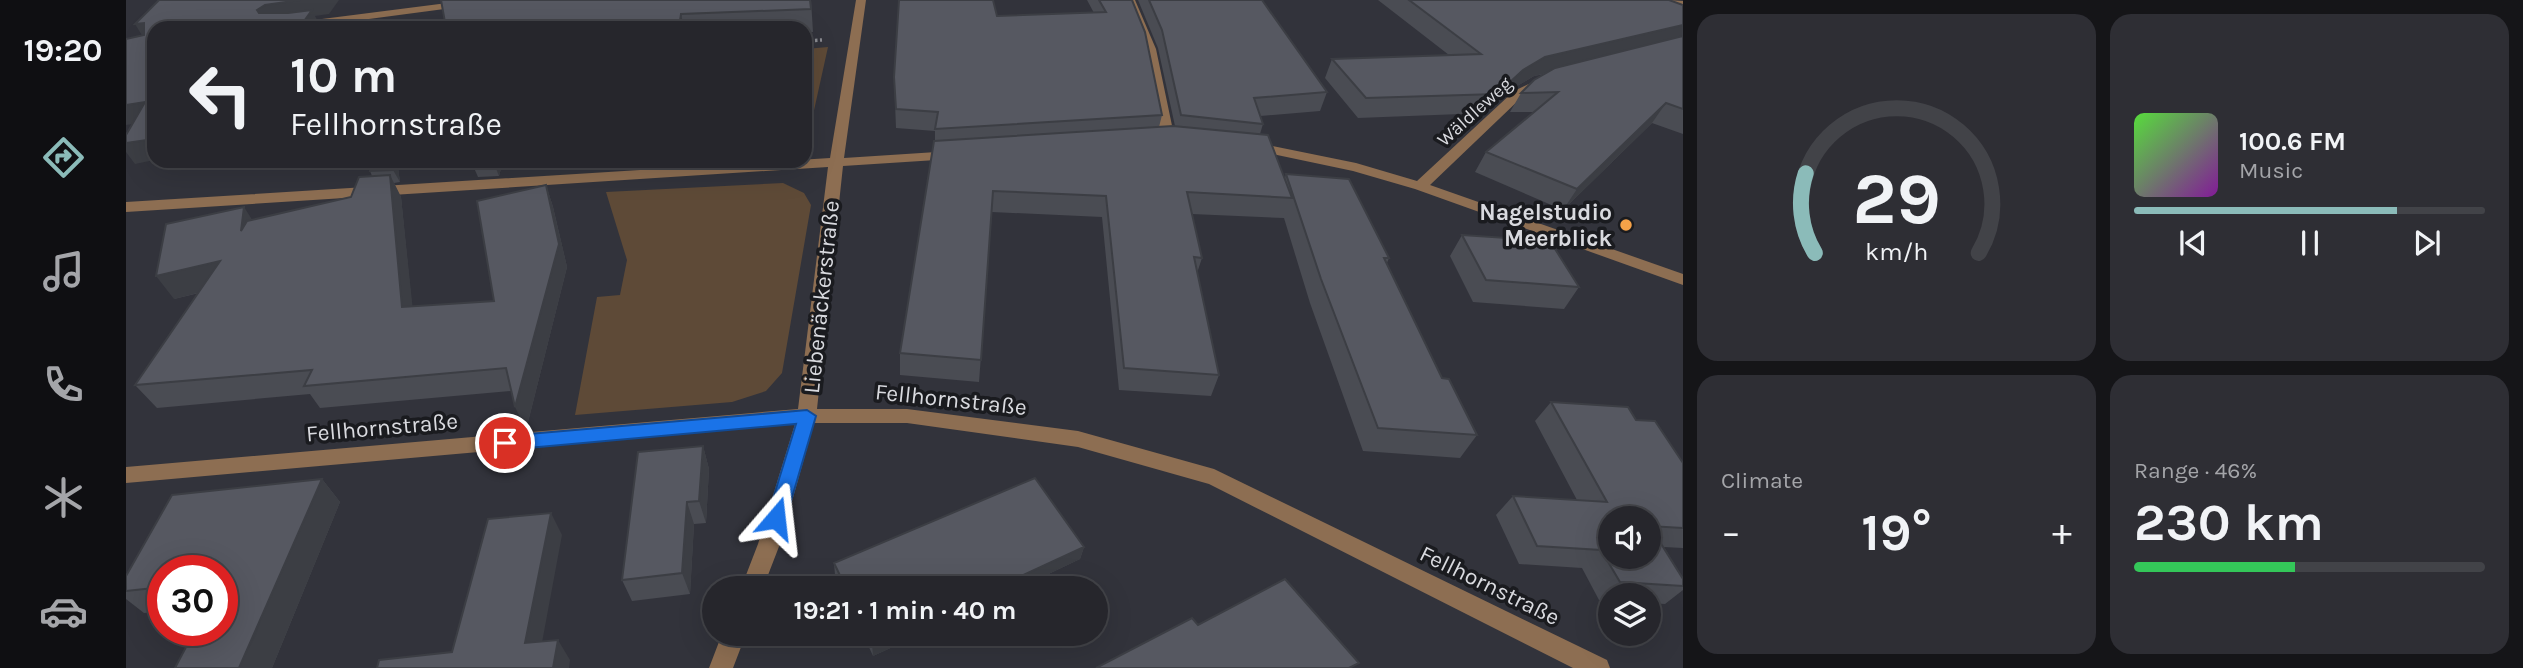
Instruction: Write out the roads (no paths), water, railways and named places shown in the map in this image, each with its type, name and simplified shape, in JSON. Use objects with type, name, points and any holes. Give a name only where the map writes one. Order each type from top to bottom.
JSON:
[{"type":"street","name":"Liebenäckerstraße","points":[[757,576],[769,544],[807,416],[836,163],[860,0]]},
{"type":"street","points":[[1130,0],[1150,49],[1168,140]]},
{"type":"street","points":[[1672,0],[1683,5]]},
{"type":"street","points":[[333,21],[473,4]]},
{"type":"street","name":"Wäldleweg","points":[[1420,186],[1518,94],[1552,79]]},
{"type":"street","points":[[1237,145],[1356,167],[1420,186],[1683,280]]},
{"type":"street","points":[[812,164],[974,153]]},
{"type":"street","points":[[126,207],[755,168]]},
{"type":"street","name":"Fellhornstraße","points":[[126,475],[807,416],[907,416],[1077,439],[1214,477],[1598,668]]},
{"type":"street","points":[[721,668],[729,646]]},
{"type":"place","name":"Nagelstudio Meerblick","points":[[1626,225]]}]
